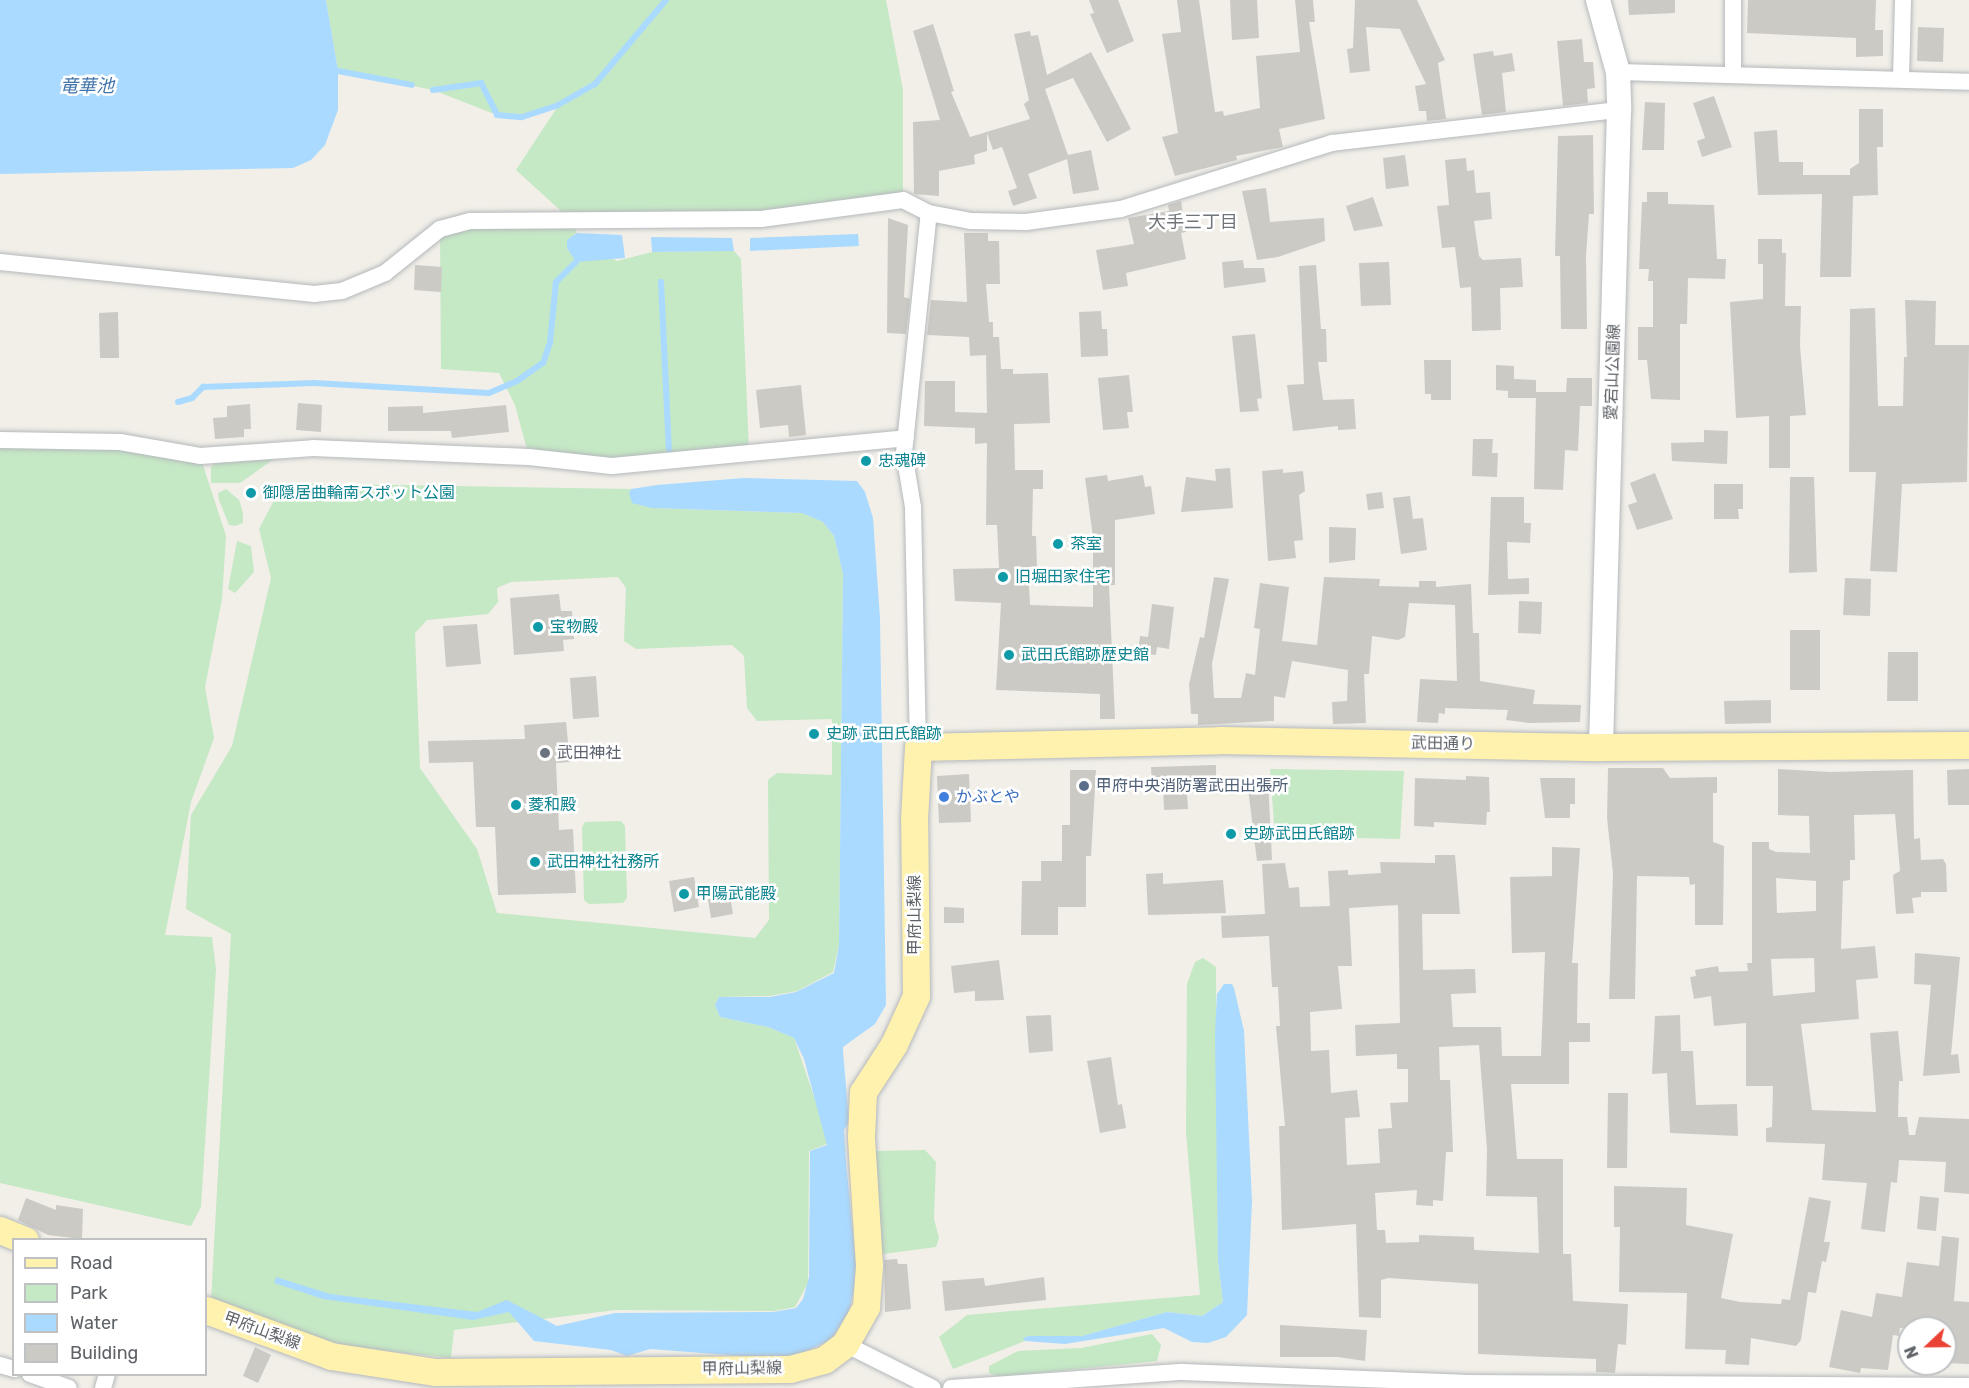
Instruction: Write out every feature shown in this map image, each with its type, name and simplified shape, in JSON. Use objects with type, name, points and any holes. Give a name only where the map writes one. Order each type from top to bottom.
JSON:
[{"type":"main road","name":"愛宕山公園線","points":[[1598,0],[1618,72],[1619,110],[1601,747]]},
{"type":"main road","name":"武田通り","points":[[918,747],[1220,740],[1601,747],[1969,745]]},
{"type":"main road","name":"甲府山梨線","points":[[207,1310],[331,1356],[435,1372],[790,1369],[824,1360],[845,1344],[866,1307],[869,1265],[861,1137],[863,1092],[894,1044],[916,996],[914,819],[918,747]]},
{"type":"main road","points":[[0,1230],[22,1238]]},
{"type":"street","points":[[1733,0],[1733,75]]},
{"type":"street","points":[[1901,78],[1903,0]]},
{"type":"street","points":[[1618,72],[1901,78],[1969,82]]},
{"type":"street","points":[[0,262],[314,294],[342,291],[385,273],[440,229],[470,221],[761,219],[903,200],[929,213],[971,221],[1026,222],[1090,214],[1214,182],[1332,143],[1619,110]]},
{"type":"street","points":[[918,747],[913,507],[906,438],[919,343],[929,213]]},
{"type":"street","points":[[0,440],[120,442],[200,456],[313,448],[529,457],[612,466],[906,438]]},
{"type":"street","points":[[845,1344],[933,1388]]},
{"type":"street","points":[[951,1388],[1182,1372],[1463,1383],[1969,1386]]},
{"type":"street","points":[[36,1376],[69,1388]]},
{"type":"green space","points":[[326,0],[886,0],[903,90],[903,200],[844,210],[572,222],[577,233],[573,235],[617,261],[652,252],[734,251],[741,259],[749,452],[694,460],[529,457],[515,405],[499,373],[441,369],[440,229],[571,220],[516,170],[558,106],[522,117],[497,115],[433,90],[338,71]]},
{"type":"green space","points":[[0,440],[200,456],[226,536],[222,599],[205,687],[214,738],[191,802],[165,935],[212,937],[216,969],[201,1207],[191,1226],[0,1183]]},
{"type":"green space","points":[[274,459],[240,483],[211,483],[211,467],[216,461]]},
{"type":"green space","points":[[283,483],[631,489],[629,493],[652,508],[802,513],[823,522],[834,536],[843,574],[839,945],[833,972],[797,991],[770,996],[719,997],[715,1005],[720,1017],[768,1027],[794,1038],[827,1135],[827,1144],[809,1151],[808,1283],[795,1307],[774,1311],[616,1310],[454,1330],[451,1358],[344,1346],[211,1301],[231,934],[186,909],[191,815],[232,746],[271,578],[259,529]],"holes":[[[618,577],[626,588],[624,641],[636,649],[732,645],[744,656],[747,708],[757,721],[832,719],[832,775],[777,773],[768,780],[769,920],[755,938],[497,913],[477,849],[420,768],[415,633],[427,620],[488,614],[498,602],[497,588],[511,582]]]},
{"type":"green space","points":[[226,489],[239,500],[243,513],[243,523],[235,526],[229,525],[219,500],[218,493]]},
{"type":"green space","points":[[237,541],[251,546],[254,572],[235,593],[228,589]]},
{"type":"green space","points":[[1270,769],[1404,771],[1400,839],[1275,836]]},
{"type":"green space","points":[[621,821],[625,826],[627,898],[623,903],[589,904],[584,900],[582,827],[585,822]]},
{"type":"green space","points":[[1203,958],[1216,967],[1218,1262],[1223,1302],[1202,1316],[1167,1312],[1082,1336],[1029,1336],[1024,1338],[1025,1341],[953,1369],[939,1337],[967,1315],[1200,1295],[1186,1132],[1187,984],[1195,962]]},
{"type":"green space","points":[[925,1150],[936,1162],[934,1219],[939,1238],[936,1247],[883,1254],[878,1251],[871,1155],[876,1151]]},
{"type":"green space","points":[[1152,1334],[1161,1345],[1157,1361],[999,1377],[989,1373],[989,1366],[1018,1351],[1081,1348]]},
{"type":"water","name":"竜華池","points":[[0,0],[326,0],[338,71],[338,110],[325,145],[311,160],[293,168],[0,174]]},
{"type":"water","points":[[577,233],[622,235],[625,258],[576,262],[567,248],[567,240]]},
{"type":"water","points":[[858,234],[859,246],[750,251],[750,238]]},
{"type":"water","points":[[651,237],[732,238],[734,251],[652,252]]},
{"type":"water","points":[[744,478],[857,481],[865,492],[873,518],[880,618],[886,1005],[875,1024],[843,1047],[849,1122],[844,1130],[857,1275],[848,1316],[830,1340],[800,1354],[767,1358],[650,1349],[627,1356],[611,1350],[534,1341],[509,1312],[473,1320],[323,1299],[274,1283],[276,1277],[330,1294],[477,1312],[507,1300],[557,1326],[615,1313],[773,1312],[796,1308],[803,1299],[809,1277],[810,1151],[827,1145],[804,1059],[794,1038],[768,1027],[720,1017],[715,1005],[719,997],[770,997],[796,992],[834,973],[839,945],[843,574],[834,536],[823,522],[802,513],[652,508],[632,503],[629,493],[631,489],[657,485]]},
{"type":"water","points":[[1224,984],[1232,984],[1234,988],[1244,1031],[1252,1201],[1247,1315],[1226,1337],[1208,1343],[1192,1342],[1164,1328],[1065,1344],[1025,1341],[1023,1338],[1029,1336],[1082,1336],[1167,1312],[1202,1316],[1223,1302],[1218,1262],[1215,1034],[1217,994]]},
{"type":"building","points":[[1089,0],[1118,0],[1134,41],[1107,53],[1090,14],[1094,13]]},
{"type":"building","points":[[1177,0],[1199,0],[1215,112],[1223,111],[1224,116],[1260,108],[1256,56],[1300,52],[1295,0],[1313,0],[1315,22],[1309,22],[1325,119],[1279,129],[1283,147],[1236,156],[1237,160],[1175,176],[1162,137],[1178,133],[1162,34],[1181,32]]},
{"type":"building","points":[[1230,0],[1257,0],[1259,38],[1232,40]]},
{"type":"building","points":[[1355,0],[1417,0],[1445,60],[1438,63],[1446,119],[1427,121],[1426,111],[1419,111],[1415,86],[1426,84],[1400,29],[1366,27],[1370,71],[1350,73],[1347,49],[1353,48]]},
{"type":"building","points":[[1628,0],[1675,0],[1675,13],[1629,15]]},
{"type":"building","points":[[1748,0],[1876,0],[1875,30],[1883,30],[1883,56],[1856,57],[1856,38],[1747,33]]},
{"type":"building","points":[[933,24],[954,91],[951,92],[970,137],[1030,119],[1024,104],[1029,100],[1014,34],[1030,31],[1031,36],[1038,35],[1047,75],[1091,52],[1131,129],[1107,142],[1073,78],[1045,89],[1068,155],[1091,150],[1099,190],[1073,194],[1067,159],[1028,174],[1037,198],[1013,206],[1008,191],[1017,188],[1002,147],[993,150],[987,133],[987,151],[974,155],[975,164],[939,171],[939,196],[914,194],[913,122],[940,120],[913,31]]},
{"type":"building","points":[[1918,27],[1944,28],[1943,62],[1917,61]]},
{"type":"building","points":[[1582,39],[1584,62],[1593,62],[1595,88],[1587,89],[1588,103],[1563,106],[1557,41]]},
{"type":"building","points":[[1493,51],[1494,56],[1512,53],[1515,71],[1502,73],[1506,112],[1482,115],[1473,54]]},
{"type":"building","points":[[1714,96],[1732,147],[1702,157],[1697,141],[1705,138],[1693,103]]},
{"type":"building","points":[[1645,102],[1665,103],[1664,150],[1642,150]]},
{"type":"building","points":[[1859,109],[1883,109],[1883,147],[1877,147],[1878,195],[1853,196],[1851,277],[1820,277],[1822,194],[1758,195],[1754,132],[1777,130],[1779,162],[1803,162],[1803,175],[1850,175],[1850,169],[1859,163]]},
{"type":"building","points":[[1593,135],[1594,214],[1589,214],[1586,256],[1587,329],[1561,329],[1560,256],[1555,256],[1558,136]]},
{"type":"building","points":[[1405,155],[1409,186],[1386,189],[1383,158]]},
{"type":"building","points":[[1466,158],[1467,171],[1474,170],[1476,193],[1490,192],[1492,219],[1474,221],[1479,256],[1483,260],[1521,258],[1523,287],[1500,288],[1501,330],[1472,331],[1471,287],[1460,288],[1455,247],[1442,248],[1437,206],[1449,205],[1445,160]]},
{"type":"building","points":[[1266,188],[1270,222],[1324,218],[1325,241],[1278,257],[1257,260],[1242,191]]},
{"type":"building","points":[[1647,192],[1668,192],[1668,204],[1714,205],[1717,259],[1726,259],[1725,279],[1688,278],[1687,324],[1680,324],[1680,400],[1651,399],[1647,360],[1638,360],[1638,327],[1653,327],[1653,281],[1648,281],[1649,269],[1639,269],[1642,202],[1647,202]]},
{"type":"building","points":[[1373,197],[1383,226],[1354,231],[1346,206]]},
{"type":"building","points":[[1181,201],[1186,232],[1181,233],[1186,259],[1126,273],[1128,286],[1103,290],[1096,250],[1134,244],[1128,218],[1169,211],[1168,205]]},
{"type":"building","points":[[888,218],[908,225],[904,297],[910,299],[906,334],[887,333]]},
{"type":"building","points":[[964,233],[988,233],[988,241],[999,241],[1000,284],[986,284],[989,322],[993,322],[993,337],[999,337],[1001,369],[1013,369],[1013,374],[1048,373],[1050,423],[1014,424],[1015,470],[1043,470],[1043,489],[1033,489],[1032,536],[1036,536],[1037,567],[1028,567],[1030,605],[1093,607],[1093,537],[1085,478],[1107,475],[1108,481],[1143,475],[1145,487],[1151,486],[1155,514],[1115,520],[1115,585],[1109,585],[1115,719],[1100,719],[1100,694],[996,690],[1001,603],[955,601],[953,569],[999,568],[997,525],[986,525],[987,443],[975,444],[975,428],[924,426],[925,381],[955,381],[955,412],[987,413],[986,355],[970,356],[969,337],[927,335],[931,300],[967,302]]},
{"type":"building","points":[[1758,239],[1782,239],[1782,253],[1786,253],[1785,306],[1801,306],[1800,346],[1806,415],[1790,416],[1790,468],[1769,468],[1769,416],[1736,418],[1730,302],[1763,299],[1763,264],[1758,264]]},
{"type":"building","points":[[1243,260],[1244,268],[1264,268],[1266,282],[1224,288],[1222,262]]},
{"type":"building","points":[[1389,262],[1391,305],[1361,306],[1359,263]]},
{"type":"building","points":[[415,265],[442,267],[441,292],[414,290]]},
{"type":"building","points":[[1316,265],[1321,329],[1326,329],[1327,362],[1318,362],[1323,400],[1354,399],[1356,429],[1338,430],[1338,426],[1293,431],[1287,385],[1304,384],[1299,266]]},
{"type":"building","points":[[1905,300],[1936,301],[1935,345],[1969,345],[1967,482],[1902,484],[1897,572],[1870,571],[1876,472],[1849,472],[1850,309],[1875,308],[1878,406],[1903,406],[1904,357],[1907,357]]},
{"type":"building","points":[[1101,311],[1102,329],[1107,329],[1108,356],[1081,357],[1079,312]]},
{"type":"building","points":[[118,312],[119,358],[100,358],[99,313]]},
{"type":"building","points":[[1255,334],[1262,398],[1257,399],[1259,411],[1240,412],[1232,336]]},
{"type":"building","points":[[1424,360],[1451,360],[1451,400],[1431,400],[1431,394],[1425,394]]},
{"type":"building","points":[[1496,365],[1514,366],[1514,379],[1536,380],[1536,398],[1508,398],[1508,391],[1496,390]]},
{"type":"building","points":[[1129,375],[1133,412],[1127,412],[1129,428],[1103,430],[1098,378]]},
{"type":"building","points":[[1567,378],[1592,378],[1592,406],[1580,406],[1578,451],[1565,450],[1563,490],[1534,489],[1536,392],[1566,392]]},
{"type":"building","points":[[801,385],[806,435],[789,437],[788,425],[760,428],[756,390]]},
{"type":"building","points":[[298,403],[322,405],[321,432],[296,430]]},
{"type":"building","points":[[250,404],[251,429],[244,429],[244,437],[215,439],[213,418],[227,417],[227,406]]},
{"type":"building","points":[[506,405],[509,432],[452,438],[451,431],[388,431],[388,407],[423,406],[423,413]]},
{"type":"building","points":[[1704,430],[1728,431],[1727,464],[1672,461],[1671,443],[1704,442]]},
{"type":"building","points":[[1473,439],[1493,439],[1492,453],[1498,453],[1497,477],[1472,476]]},
{"type":"building","points":[[1230,468],[1233,508],[1181,512],[1186,477],[1216,481],[1215,469]]},
{"type":"building","points":[[1283,469],[1283,473],[1303,471],[1305,491],[1299,495],[1303,540],[1294,541],[1296,558],[1268,561],[1262,471]]},
{"type":"building","points":[[1655,473],[1673,519],[1637,530],[1628,505],[1637,502],[1630,483]]},
{"type":"building","points":[[1790,477],[1814,477],[1817,572],[1789,573]]},
{"type":"building","points":[[1714,484],[1743,484],[1743,509],[1738,509],[1739,519],[1714,519]]},
{"type":"building","points":[[1382,492],[1384,508],[1368,510],[1366,494]]},
{"type":"building","points":[[1410,496],[1413,519],[1423,518],[1427,550],[1401,554],[1393,498]]},
{"type":"building","points":[[1491,497],[1524,497],[1524,523],[1531,523],[1530,543],[1507,542],[1508,579],[1529,578],[1529,594],[1488,595]]},
{"type":"building","points":[[1329,527],[1356,528],[1355,560],[1329,563]]},
{"type":"building","points":[[1214,577],[1229,579],[1212,664],[1214,698],[1241,698],[1246,673],[1255,675],[1260,629],[1254,628],[1260,583],[1289,587],[1282,641],[1317,645],[1324,577],[1380,579],[1379,586],[1419,587],[1419,581],[1436,581],[1436,587],[1471,584],[1473,633],[1479,633],[1480,681],[1535,690],[1533,704],[1581,705],[1580,722],[1530,723],[1506,720],[1508,710],[1445,708],[1445,714],[1439,713],[1438,723],[1417,722],[1420,679],[1457,681],[1455,605],[1409,603],[1405,637],[1398,640],[1372,636],[1369,674],[1364,674],[1366,723],[1333,724],[1332,702],[1347,701],[1348,670],[1292,661],[1285,698],[1274,696],[1274,721],[1198,725],[1198,714],[1191,714],[1189,684],[1200,637],[1204,638]]},
{"type":"building","points":[[1845,578],[1871,579],[1870,616],[1843,615]]},
{"type":"building","points":[[559,594],[561,611],[572,611],[574,639],[563,640],[564,651],[514,655],[510,598]]},
{"type":"building","points":[[1519,601],[1542,602],[1541,634],[1518,633]]},
{"type":"building","points":[[1152,604],[1174,607],[1169,649],[1157,647],[1156,655],[1138,653],[1140,636],[1148,637]]},
{"type":"building","points":[[477,624],[481,664],[446,667],[443,626]]},
{"type":"building","points":[[1790,630],[1820,630],[1820,690],[1790,690]]},
{"type":"building","points":[[1888,652],[1918,652],[1918,701],[1887,701]]},
{"type":"building","points":[[596,676],[599,717],[573,719],[570,678]]},
{"type":"building","points":[[1771,700],[1771,723],[1725,724],[1724,701]]},
{"type":"building","points":[[566,722],[570,762],[556,763],[559,830],[573,829],[576,893],[498,895],[495,827],[476,827],[473,762],[429,763],[428,741],[525,739],[524,725]]},
{"type":"building","points":[[1216,765],[1216,780],[1186,781],[1188,809],[1164,810],[1163,786],[1152,786],[1151,767]]},
{"type":"building","points":[[1608,768],[1663,768],[1670,778],[1717,777],[1717,793],[1713,793],[1713,842],[1724,846],[1723,925],[1695,925],[1695,884],[1690,885],[1689,877],[1637,876],[1635,999],[1609,999],[1613,873],[1607,818]]},
{"type":"building","points":[[1778,769],[1830,772],[1913,770],[1914,839],[1920,838],[1921,860],[1943,859],[1946,864],[1947,892],[1921,892],[1921,897],[1912,898],[1914,913],[1896,914],[1893,875],[1900,871],[1895,814],[1854,815],[1855,860],[1850,860],[1850,880],[1843,881],[1841,949],[1875,946],[1878,978],[1856,980],[1859,1019],[1801,1024],[1812,1110],[1876,1112],[1870,1033],[1898,1031],[1903,1081],[1899,1081],[1898,1117],[1907,1117],[1909,1135],[1915,1135],[1919,1117],[1969,1119],[1969,1194],[1944,1192],[1946,1162],[1899,1160],[1897,1183],[1891,1182],[1885,1232],[1861,1229],[1867,1183],[1822,1180],[1825,1144],[1766,1142],[1766,1128],[1772,1127],[1773,1086],[1746,1086],[1746,1023],[1714,1026],[1711,996],[1694,999],[1690,977],[1696,976],[1695,970],[1718,966],[1719,972],[1748,971],[1747,963],[1752,963],[1752,842],[1769,842],[1769,849],[1776,852],[1810,853],[1809,816],[1778,815]],"holes":[[[1776,878],[1816,881],[1816,911],[1777,913]],[[1814,958],[1815,992],[1773,996],[1771,959]]]},
{"type":"building","points":[[1969,769],[1969,805],[1948,805],[1947,770]]},
{"type":"building","points":[[1070,770],[1096,770],[1091,856],[1086,856],[1086,907],[1058,907],[1058,935],[1021,935],[1022,881],[1041,881],[1041,861],[1062,861],[1062,825],[1070,825]]},
{"type":"building","points":[[969,774],[971,822],[939,823],[937,776]]},
{"type":"building","points":[[1466,776],[1489,777],[1490,812],[1487,812],[1486,825],[1434,822],[1434,827],[1414,826],[1415,778],[1466,780]]},
{"type":"building","points":[[1540,778],[1575,778],[1575,804],[1570,804],[1570,818],[1545,818]]},
{"type":"building","points":[[1247,780],[1268,780],[1272,860],[1257,861]]},
{"type":"building","points":[[1552,847],[1580,848],[1572,963],[1578,963],[1577,1023],[1590,1023],[1590,1042],[1569,1042],[1569,1084],[1511,1084],[1517,1159],[1563,1159],[1563,1254],[1571,1254],[1573,1301],[1628,1304],[1626,1345],[1618,1344],[1615,1373],[1596,1372],[1596,1359],[1478,1354],[1478,1284],[1388,1278],[1381,1280],[1381,1318],[1359,1317],[1356,1224],[1282,1230],[1279,1126],[1285,1126],[1276,1026],[1280,1026],[1278,987],[1272,987],[1269,936],[1222,938],[1221,916],[1265,914],[1262,864],[1285,863],[1289,888],[1299,887],[1300,907],[1330,906],[1328,871],[1348,870],[1348,875],[1381,873],[1380,862],[1435,863],[1435,855],[1455,855],[1460,914],[1422,914],[1423,970],[1475,969],[1476,993],[1451,994],[1453,1027],[1501,1027],[1502,1056],[1541,1056],[1545,952],[1512,953],[1510,877],[1552,876]],"holes":[[[1398,905],[1400,1023],[1355,1025],[1356,1056],[1397,1054],[1397,1069],[1408,1069],[1408,1102],[1390,1103],[1392,1128],[1378,1129],[1380,1163],[1347,1165],[1345,1118],[1360,1117],[1357,1090],[1331,1093],[1329,1050],[1311,1051],[1310,1012],[1342,1009],[1338,966],[1352,966],[1349,908]],[[1479,1045],[1487,1150],[1486,1196],[1537,1197],[1539,1253],[1474,1250],[1474,1237],[1419,1235],[1419,1242],[1386,1243],[1385,1230],[1377,1230],[1375,1193],[1417,1190],[1416,1205],[1433,1206],[1433,1200],[1443,1201],[1446,1152],[1453,1152],[1450,1080],[1440,1080],[1439,1047]]]},
{"type":"building","points":[[1163,873],[1163,884],[1223,880],[1226,913],[1148,915],[1146,874]]},
{"type":"building","name":"甲陽武能殿","points":[[694,877],[699,907],[674,912],[669,881]]},
{"type":"building","points":[[730,896],[733,914],[711,918],[708,899]]},
{"type":"building","points":[[944,907],[964,908],[964,923],[944,923]]},
{"type":"building","points":[[1915,953],[1960,957],[1951,1055],[1958,1054],[1960,1073],[1923,1076],[1931,985],[1914,984]]},
{"type":"building","points":[[999,960],[1004,1000],[975,1001],[975,991],[954,993],[951,966]]},
{"type":"building","points":[[1051,1015],[1053,1051],[1029,1053],[1026,1016]]},
{"type":"building","points":[[1680,1015],[1681,1051],[1693,1051],[1696,1105],[1737,1104],[1738,1136],[1670,1133],[1667,1073],[1652,1074],[1655,1016]]},
{"type":"building","points":[[1111,1057],[1118,1105],[1122,1104],[1126,1128],[1100,1133],[1087,1061]]},
{"type":"building","points":[[1608,1093],[1628,1093],[1627,1168],[1607,1168]]},
{"type":"building","points":[[1614,1186],[1687,1188],[1686,1225],[1733,1234],[1721,1298],[1740,1302],[1781,1304],[1782,1299],[1790,1300],[1809,1197],[1831,1201],[1824,1242],[1830,1242],[1826,1262],[1822,1261],[1816,1293],[1808,1292],[1801,1340],[1796,1346],[1751,1338],[1749,1365],[1725,1364],[1726,1350],[1685,1349],[1687,1293],[1619,1292],[1620,1227],[1614,1227]]},
{"type":"building","points":[[1920,1196],[1939,1198],[1936,1231],[1917,1229]]},
{"type":"building","points":[[26,1198],[56,1210],[56,1205],[83,1209],[82,1238],[48,1235],[18,1220]]},
{"type":"building","points":[[1942,1236],[1959,1238],[1954,1301],[1969,1302],[1969,1364],[1957,1364],[1957,1316],[1897,1316],[1897,1336],[1893,1335],[1888,1370],[1861,1368],[1860,1373],[1829,1367],[1841,1310],[1872,1317],[1876,1293],[1902,1297],[1907,1262],[1939,1266]]},
{"type":"building","points":[[897,1259],[898,1264],[907,1264],[911,1309],[885,1312],[884,1260]]},
{"type":"building","points":[[1044,1277],[1046,1300],[945,1311],[942,1281],[984,1278],[985,1286]]},
{"type":"building","points":[[1280,1325],[1367,1330],[1365,1361],[1338,1357],[1280,1357]]},
{"type":"building","points":[[255,1347],[271,1355],[258,1383],[243,1376]]},
{"type":"waterway","points":[[433,90],[481,83],[497,115],[522,117],[558,105],[595,84],[666,0]]},
{"type":"waterway","points":[[338,71],[412,85]]},
{"type":"waterway","points":[[178,402],[192,398],[203,387],[314,383],[489,393],[517,381],[543,363],[550,343],[556,282],[576,262]]},
{"type":"waterway","points":[[661,282],[669,451]]},
{"type":"place","name":"忠魂碑","points":[[866,461]]},
{"type":"place","name":"御隠居曲輪南スポット公園","points":[[251,493]]},
{"type":"place","name":"茶室","points":[[1058,544]]},
{"type":"place","name":"旧堀田家住宅","points":[[1003,577]]},
{"type":"place","name":"宝物殿","points":[[538,627]]},
{"type":"place","name":"武田氏館跡歴史館","points":[[1009,655]]},
{"type":"place","name":"史跡 武田氏館跡","points":[[814,734]]},
{"type":"place","name":"武田神社","points":[[545,753]]},
{"type":"place","name":"甲府中央消防署武田出張所","points":[[1084,786]]},
{"type":"place","name":"かぶとや","points":[[944,797]]},
{"type":"place","name":"菱和殿","points":[[516,805]]},
{"type":"place","name":"史跡武田氏館跡","points":[[1231,834]]},
{"type":"place","name":"武田神社社務所","points":[[535,862]]},
{"type":"place","name":"甲陽武能殿","points":[[684,894]]},
{"type":"district","name":"大手三丁目","points":[[1193,222]]}]
